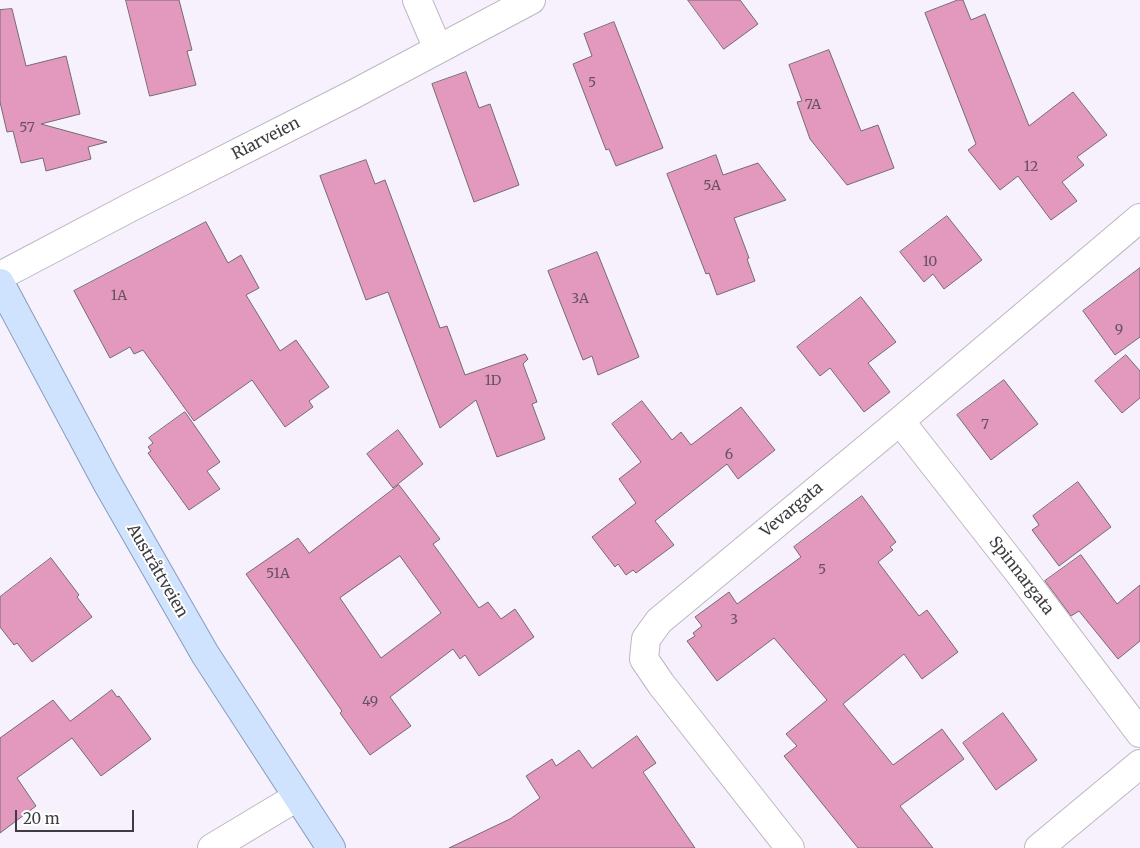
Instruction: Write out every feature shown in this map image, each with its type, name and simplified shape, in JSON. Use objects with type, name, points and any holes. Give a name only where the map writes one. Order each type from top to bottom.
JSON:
[{"type":"main road","name":"Austråttveien","points":[[0,283],[106,481],[200,646],[331,848]]},
{"type":"street","points":[[417,0],[438,50]]},
{"type":"street","name":"Riarveien","points":[[0,276],[352,95],[531,0]]},
{"type":"street","name":"Vevargata","points":[[790,848],[660,684],[644,660],[646,639],[659,621],[1140,218]]},
{"type":"street","name":"Spinnargata","points":[[900,421],[1020,574],[1140,733]]},
{"type":"street","points":[[1039,848],[1140,764]]},
{"type":"street","points":[[212,848],[297,797]]},
{"type":"building","points":[[126,0],[179,0],[192,50],[187,51],[196,85],[150,96]]},
{"type":"building","points":[[688,0],[740,0],[758,24],[724,49]]},
{"type":"building","points":[[958,0],[963,0],[971,20],[985,14],[1029,126],[1073,92],[1107,135],[1077,157],[1084,165],[1062,182],[1077,201],[1051,220],[1018,176],[1000,190],[968,150],[976,144],[925,13]]},
{"type":"building","points":[[12,9],[26,66],[66,56],[80,114],[41,124],[107,142],[88,147],[91,159],[46,171],[43,158],[21,163],[13,131],[7,132],[0,102],[0,10]]},
{"type":"building","points":[[614,22],[663,148],[616,166],[609,149],[606,150],[573,64],[592,56],[584,34]]},
{"type":"building","points":[[829,50],[861,131],[878,125],[894,168],[847,185],[810,139],[797,102],[802,101],[789,65]]},
{"type":"building","points":[[466,72],[479,108],[490,104],[519,185],[474,202],[432,84]]},
{"type":"building","points":[[716,155],[723,175],[758,163],[786,200],[734,218],[749,258],[747,259],[755,281],[717,295],[709,273],[706,274],[667,174]]},
{"type":"building","points":[[366,160],[375,184],[385,180],[440,328],[447,326],[465,375],[525,354],[528,359],[523,364],[537,402],[532,404],[545,439],[497,457],[476,400],[440,428],[388,292],[366,300],[320,176]]},
{"type":"building","points":[[947,216],[982,260],[944,289],[933,274],[924,282],[900,252]]},
{"type":"building","points":[[206,222],[228,263],[241,255],[259,288],[246,295],[280,351],[296,340],[329,387],[309,401],[313,407],[285,427],[252,380],[194,421],[143,350],[134,354],[130,347],[110,358],[74,291]]},
{"type":"building","points":[[597,252],[639,357],[598,375],[592,356],[583,360],[548,271]]},
{"type":"building","points":[[1140,268],[1140,337],[1115,355],[1083,311]]},
{"type":"building","points":[[861,297],[896,342],[868,363],[890,392],[864,412],[830,368],[820,376],[797,347]]},
{"type":"building","points":[[1126,355],[1140,371],[1140,398],[1122,413],[1095,381]]},
{"type":"building","points":[[1004,380],[1038,424],[991,460],[957,415]]},
{"type":"building","points":[[642,401],[672,440],[681,432],[691,445],[741,407],[775,450],[738,479],[727,464],[655,521],[674,545],[636,573],[633,570],[626,575],[618,564],[615,567],[592,537],[636,503],[619,479],[641,462],[612,424]]},
{"type":"building","points":[[185,412],[220,462],[207,471],[220,489],[189,510],[148,453],[151,451],[148,447],[153,443],[149,438]]},
{"type":"building","points":[[398,430],[423,464],[393,488],[367,454]]},
{"type":"building","points":[[1078,482],[1111,527],[1059,566],[1032,530],[1039,525],[1033,516]]},
{"type":"building","points":[[399,485],[440,539],[433,544],[479,608],[488,602],[501,619],[515,609],[534,637],[479,676],[465,655],[460,659],[453,649],[390,697],[411,726],[370,755],[340,713],[342,711],[246,574],[298,538],[309,553]],"holes":[[[400,556],[441,613],[381,658],[340,598]]]},
{"type":"building","points":[[862,496],[896,542],[890,547],[893,550],[878,562],[919,616],[927,610],[958,652],[922,679],[904,654],[843,704],[893,765],[942,729],[964,759],[900,806],[933,848],[858,848],[784,756],[797,746],[786,734],[827,700],[774,638],[717,681],[687,641],[695,636],[693,633],[702,626],[695,617],[729,592],[737,604],[801,557],[794,547]]},
{"type":"building","points":[[1081,555],[1117,604],[1140,585],[1140,641],[1118,659],[1079,611],[1071,616],[1045,581]]},
{"type":"building","points":[[51,558],[79,595],[77,597],[92,617],[32,662],[17,643],[14,645],[0,627],[0,597]]},
{"type":"building","points":[[112,690],[117,697],[119,696],[151,739],[101,776],[72,738],[17,778],[36,806],[0,833],[0,738],[53,700],[70,721]]},
{"type":"building","points":[[1003,713],[1037,760],[996,790],[963,743]]},
{"type":"building","points":[[637,736],[656,763],[643,772],[695,848],[449,848],[510,819],[540,798],[526,776],[552,759],[556,766],[579,750],[592,768]]}]
